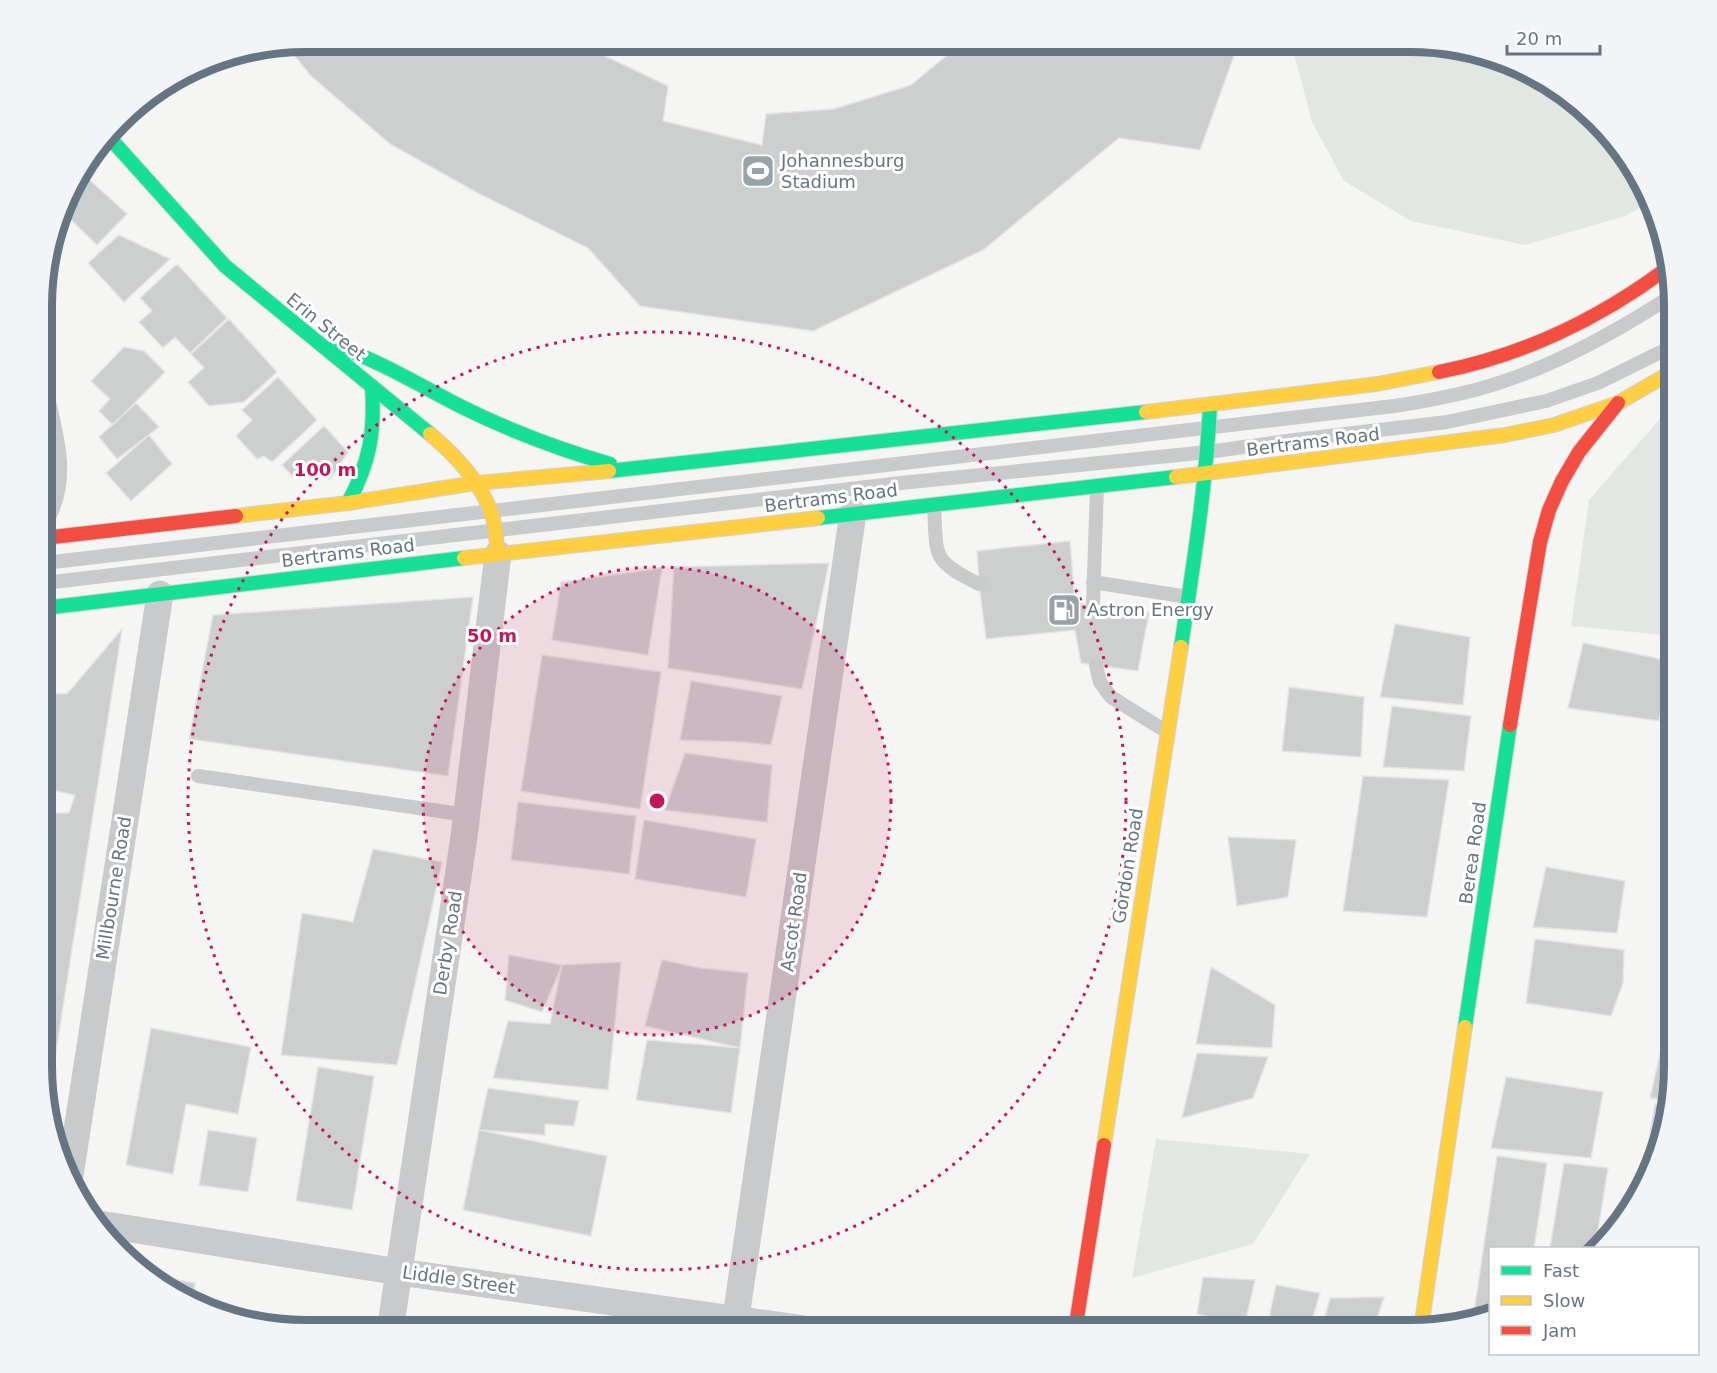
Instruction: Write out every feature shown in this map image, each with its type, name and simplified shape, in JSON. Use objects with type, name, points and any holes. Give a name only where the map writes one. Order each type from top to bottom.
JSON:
[{"type":"main road","name":"Erin Street","points":[[113,142],[225,266],[311,339],[440,442],[476,483],[492,513],[497,543]]},
{"type":"main road","points":[[52,537],[348,503],[476,483],[629,469],[1210,406],[1377,384],[1453,369],[1493,358],[1567,330],[1634,293],[1662,272]]},
{"type":"main road","points":[[311,339],[357,352],[405,375],[460,406],[516,431],[580,455],[629,469]]},
{"type":"main road","points":[[1618,403],[1664,376]]},
{"type":"main road","points":[[348,503],[362,479],[370,456],[374,435],[372,386]]},
{"type":"main road","name":"Bertrams Road","points":[[52,607],[160,594],[497,543],[854,513],[1206,474],[1505,435],[1554,425],[1618,403]]},
{"type":"main road","name":"Berea Road","points":[[1422,1320],[1508,739],[1540,542],[1549,510],[1562,481],[1579,452],[1618,403]]},
{"type":"main road","name":"Gordon Road","points":[[1077,1320],[1206,474],[1210,406]]},
{"type":"street","points":[[52,455],[54,484],[52,490]]},
{"type":"street","name":"Ascot Road","points":[[735,1320],[854,513]]},
{"type":"street","name":"Derby Road","points":[[392,1320],[467,815],[497,543]]},
{"type":"street","name":"Millbourne Road","points":[[72,1164],[160,594]]},
{"type":"street","name":"Liddle Street","points":[[108,1225],[702,1320]]},
{"type":"lane","points":[[52,562],[303,532],[492,513],[1394,406],[1476,390],[1530,371],[1599,340],[1664,300]]},
{"type":"lane","points":[[52,583],[433,537],[497,543],[901,483],[1208,452],[1447,422],[1546,401],[1598,383],[1664,351]]},
{"type":"lane","points":[[1093,604],[1097,486]]},
{"type":"lane","points":[[934,505],[937,553],[946,566],[979,584]]},
{"type":"lane","points":[[1093,582],[1188,597]]},
{"type":"lane","points":[[1096,666],[1100,682],[1111,697],[1167,732]]},
{"type":"lane","points":[[198,776],[467,815]]},
{"type":"shaded area","points":[[1294,52],[1411,52],[1477,61],[1538,86],[1578,115],[1602,139],[1622,165],[1644,206],[1625,216],[1525,245],[1411,221],[1344,181],[1312,122]]},
{"type":"shaded area","points":[[1664,414],[1664,635],[1571,626],[1589,500]]},
{"type":"shaded area","points":[[1156,1139],[1310,1154],[1253,1244],[1132,1278]]},
{"type":"building","name":"Johannesburg Stadium","points":[[597,52],[668,86],[663,121],[762,145],[766,114],[834,109],[911,85],[951,52],[1235,52],[1200,150],[1119,138],[983,250],[813,331],[640,306],[588,248],[476,192],[390,144],[311,76],[292,53]]},
{"type":"building","points":[[87,177],[127,214],[97,245],[69,218]]},
{"type":"building","points":[[119,235],[170,259],[124,302],[88,263]]},
{"type":"building","points":[[177,264],[227,318],[190,353],[175,337],[163,348],[139,322],[152,311],[140,298]]},
{"type":"building","points":[[229,319],[277,372],[244,402],[209,406],[188,382],[204,368],[191,354]]},
{"type":"building","points":[[124,347],[144,351],[165,372],[113,425],[99,411],[110,399],[91,381]]},
{"type":"building","points":[[278,377],[317,420],[272,462],[264,456],[257,459],[236,436],[252,420],[242,410]]},
{"type":"building","points":[[136,403],[159,427],[117,459],[99,437]]},
{"type":"building","points":[[324,426],[348,452],[330,480],[314,469],[294,478],[282,465]]},
{"type":"building","points":[[149,435],[172,464],[131,501],[106,473]]},
{"type":"building","points":[[1070,541],[1075,603],[1149,613],[1138,671],[1081,663],[1075,630],[986,639],[977,551]]},
{"type":"building","points":[[829,563],[802,689],[668,668],[674,567]]},
{"type":"building","points":[[662,568],[648,655],[552,640],[561,582]]},
{"type":"building","points":[[473,597],[448,776],[189,739],[213,615]]},
{"type":"building","points":[[1395,624],[1470,637],[1463,705],[1380,697]]},
{"type":"building","points":[[122,629],[52,1074],[52,813],[69,813],[75,795],[52,790],[52,693],[67,694]]},
{"type":"building","points":[[1583,643],[1664,660],[1664,696],[1659,721],[1568,708]]},
{"type":"building","points":[[542,655],[661,672],[640,809],[521,791]]},
{"type":"building","points":[[691,681],[782,696],[771,745],[680,740]]},
{"type":"building","points":[[1289,687],[1364,697],[1361,757],[1282,751]]},
{"type":"building","points":[[1392,706],[1471,716],[1464,771],[1383,767]]},
{"type":"building","points":[[685,753],[772,765],[767,822],[665,810]]},
{"type":"building","points":[[1363,776],[1449,780],[1427,917],[1343,911]]},
{"type":"building","points":[[518,802],[636,816],[629,874],[511,860]]},
{"type":"building","points":[[644,820],[756,839],[746,897],[635,879]]},
{"type":"building","points":[[1228,837],[1296,840],[1288,897],[1237,906]]},
{"type":"building","points":[[373,849],[442,862],[397,1065],[281,1055],[302,913],[353,922]]},
{"type":"building","points":[[1546,867],[1625,881],[1617,933],[1533,927]]},
{"type":"building","points":[[1535,939],[1624,950],[1623,983],[1611,1016],[1526,1003]]},
{"type":"building","points":[[509,955],[562,965],[542,1012],[505,1000]]},
{"type":"building","points":[[662,960],[700,968],[748,973],[740,1048],[645,1026]]},
{"type":"building","points":[[621,962],[608,1090],[493,1078],[508,1021],[550,1024],[562,965]]},
{"type":"building","points":[[1211,967],[1275,1005],[1272,1048],[1196,1044]]},
{"type":"building","points":[[151,1028],[251,1047],[238,1114],[186,1104],[173,1174],[126,1165]]},
{"type":"building","points":[[1664,1035],[1662,1100],[1650,1098]]},
{"type":"building","points":[[647,1040],[740,1048],[731,1113],[636,1100]]},
{"type":"building","points":[[1197,1053],[1268,1057],[1253,1098],[1182,1118]]},
{"type":"building","points":[[318,1067],[374,1076],[352,1210],[296,1201]]},
{"type":"building","points":[[1506,1077],[1603,1092],[1591,1158],[1491,1148]]},
{"type":"building","points":[[488,1088],[579,1101],[574,1126],[545,1124],[545,1135],[479,1130]]},
{"type":"building","points":[[1655,1104],[1661,1105],[1656,1133],[1645,1165]]},
{"type":"building","points":[[208,1130],[257,1138],[248,1192],[199,1185]]},
{"type":"building","points":[[479,1130],[607,1156],[591,1236],[463,1210]]},
{"type":"building","points":[[1497,1156],[1547,1163],[1534,1247],[1489,1247],[1489,1308],[1474,1313]]},
{"type":"building","points":[[1564,1163],[1608,1168],[1596,1240],[1589,1247],[1550,1247]]},
{"type":"building","points":[[164,1277],[195,1283],[194,1294]]},
{"type":"building","points":[[1203,1277],[1255,1280],[1246,1320],[1217,1320],[1197,1314]]},
{"type":"building","points":[[1276,1285],[1320,1293],[1312,1320],[1268,1320]]},
{"type":"building","points":[[1384,1297],[1377,1320],[1324,1320],[1330,1298]]},
{"type":"traffic: fast","points":[[113,142],[225,266],[430,434]]},
{"type":"traffic: fast","points":[[336,346],[384,366],[496,423],[610,464]]},
{"type":"traffic: fast","points":[[348,503],[366,460],[372,432],[372,386]]},
{"type":"traffic: fast","points":[[1181,647],[1202,497],[1210,406]]},
{"type":"traffic: fast","points":[[609,471],[1146,412]]},
{"type":"traffic: fast","points":[[818,518],[1176,477]]},
{"type":"traffic: fast","points":[[52,607],[464,558]]},
{"type":"traffic: fast","points":[[1465,1027],[1510,725]]},
{"type":"traffic: slow","points":[[1146,412],[1377,384],[1439,372]]},
{"type":"traffic: slow","points":[[1176,477],[1505,435],[1554,425],[1618,403],[1664,376]]},
{"type":"traffic: slow","points":[[430,434],[457,460],[480,490],[493,517],[498,554]]},
{"type":"traffic: slow","points":[[236,516],[348,503],[476,483],[609,471]]},
{"type":"traffic: slow","points":[[464,558],[818,518]]},
{"type":"traffic: slow","points":[[1104,1145],[1181,647]]},
{"type":"traffic: slow","points":[[1422,1320],[1465,1027]]},
{"type":"traffic: jam","points":[[1439,372],[1500,356],[1558,333],[1614,304],[1662,272]]},
{"type":"traffic: jam","points":[[1510,725],[1540,542],[1549,510],[1579,452],[1618,403]]},
{"type":"traffic: jam","points":[[52,537],[236,516]]},
{"type":"traffic: jam","points":[[1077,1320],[1104,1145]]},
{"type":"place","name":"Johannesburg Stadium","points":[[758,171]]},
{"type":"place","name":"Astron Energy","points":[[1064,610]]}]
